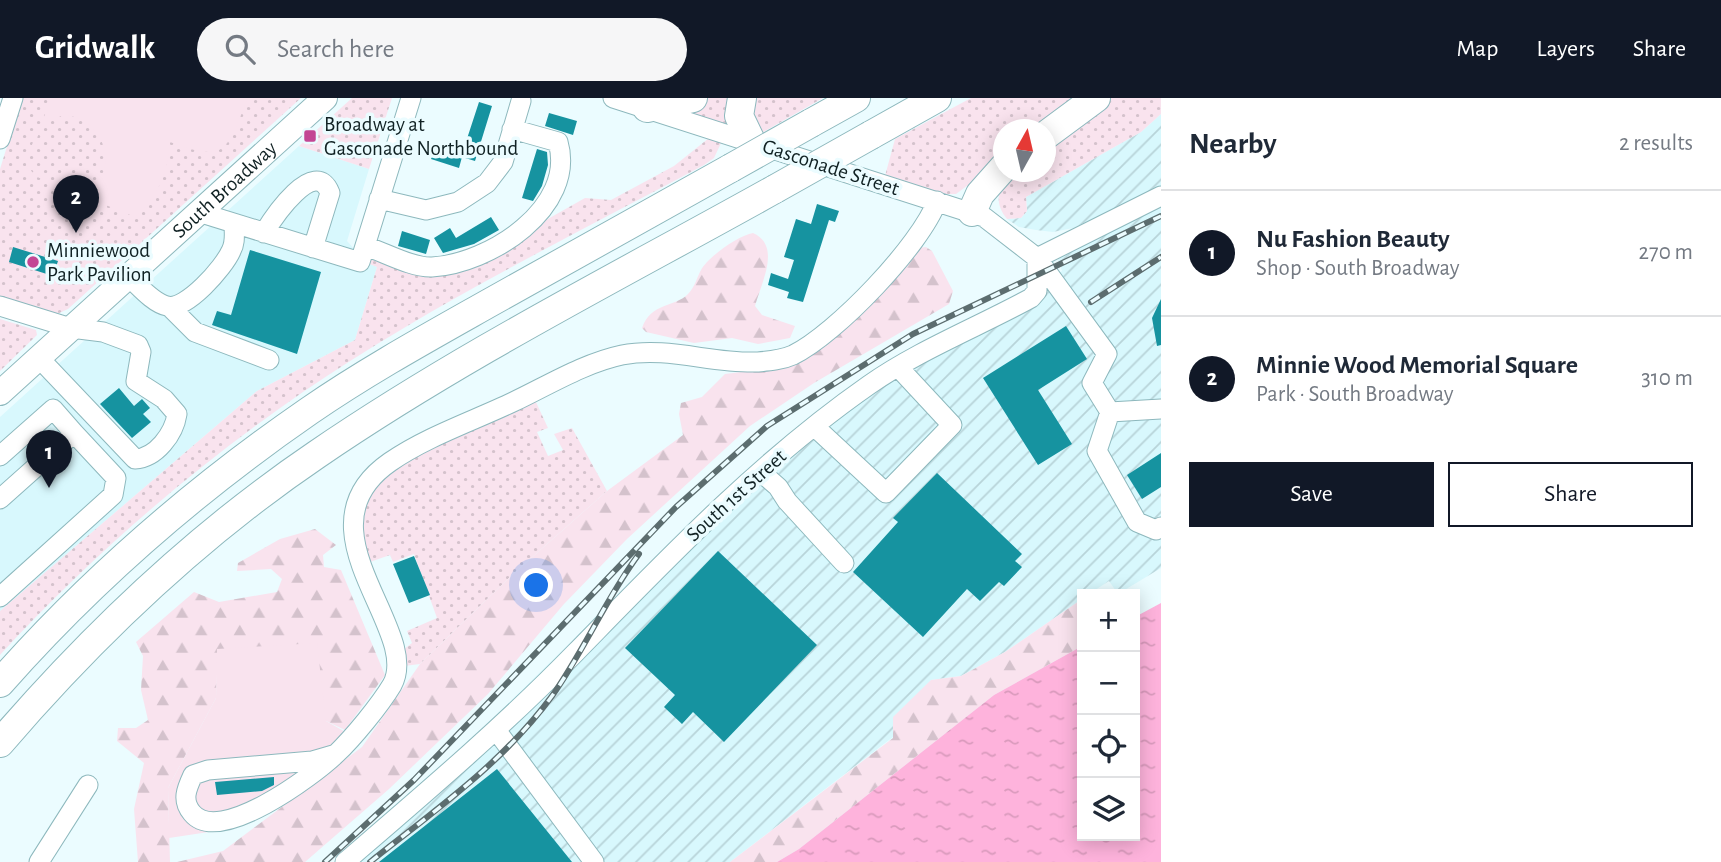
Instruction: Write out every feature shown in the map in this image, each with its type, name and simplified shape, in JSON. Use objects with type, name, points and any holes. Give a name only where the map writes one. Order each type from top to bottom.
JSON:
[{"type":"highway","points":[[647,108],[693,98]]},
{"type":"highway","points":[[742,98],[740,116],[751,141]]},
{"type":"highway","points":[[0,682],[59,620],[148,536],[255,450],[311,410],[428,338],[856,98]]},
{"type":"highway","points":[[0,743],[67,669],[155,583],[259,496],[314,456],[429,383],[937,98]]},
{"type":"highway","points":[[1056,127],[1096,98]]},
{"type":"highway","points":[[972,212],[980,194],[993,179]]},
{"type":"main road","name":"South Broadway","points":[[0,393],[325,98]]},
{"type":"street","points":[[0,139],[13,98]]},
{"type":"street","points":[[403,123],[405,98]]},
{"type":"street","points":[[362,254],[411,98]]},
{"type":"street","name":"Gasconade Street","points":[[613,98],[972,212],[995,224],[1037,258],[1107,354],[1091,383],[1110,412]]},
{"type":"street","points":[[379,199],[426,210],[458,202],[488,183],[503,162],[521,101]]},
{"type":"street","points":[[198,212],[313,248],[428,267],[459,264],[525,229],[550,201],[563,160],[558,142],[512,130]]},
{"type":"street","points":[[264,233],[272,218],[303,186],[310,181],[320,181],[327,185],[330,193],[313,248]]},
{"type":"street","points":[[1037,258],[1161,195]]},
{"type":"street","points":[[336,754],[312,761],[201,772],[193,775],[186,790],[186,804],[194,816],[211,822],[233,820],[263,806],[336,754],[393,684],[398,655],[358,559],[354,532],[355,512],[374,476],[390,462],[466,424],[619,355],[647,351],[756,362],[792,355],[812,343],[892,267],[925,227],[937,201]]},
{"type":"street","points":[[170,307],[193,297],[231,252],[235,242],[234,224]]},
{"type":"street","name":"South 1st Street","points":[[345,862],[496,730],[575,653],[660,562],[761,472],[869,385],[974,325],[1031,298],[1037,291],[1037,258]]},
{"type":"street","points":[[128,276],[160,304],[170,307],[195,331],[269,360]]},
{"type":"street","points":[[0,306],[71,328],[103,332],[138,345],[141,352],[136,381],[164,400],[177,414],[175,427],[169,437],[144,458],[135,459],[39,358]]},
{"type":"street","points":[[815,428],[886,492],[952,425],[899,368]]},
{"type":"street","points":[[0,597],[113,495],[116,478],[53,409],[0,456],[21,480]]},
{"type":"street","points":[[1161,409],[1110,412],[1097,451],[1137,523],[1156,530],[1161,527]]},
{"type":"street","points":[[0,499],[74,433]]},
{"type":"street","points":[[761,472],[778,486],[787,501],[844,563]]},
{"type":"street","points":[[496,730],[594,862]]},
{"type":"street","points":[[39,862],[88,785]]},
{"type":"shaded area","points":[[1161,114],[1161,187],[1073,228],[1053,232],[1036,230],[1019,227],[1007,219],[1021,218],[1027,211],[1026,197],[1141,132]]},
{"type":"shaded area","points":[[299,146],[369,169],[347,241],[367,263],[377,267],[355,340],[257,391],[0,611],[0,417]]},
{"type":"shaded area","points":[[1161,203],[1161,568],[1126,589],[1115,589],[1109,581],[1097,589],[1077,589],[1077,602],[1005,652],[961,676],[931,680],[893,737],[730,862],[340,862],[472,739],[738,478],[904,354],[1062,271],[1058,259]]},
{"type":"green space","points":[[22,98],[301,98],[68,309],[57,314],[0,297],[0,169]]},
{"type":"green space","points":[[52,98],[248,98],[235,130],[222,148],[204,152],[170,142],[167,164],[160,184],[150,201],[135,217],[30,174],[25,161]],"holes":[[[61,116],[73,117],[92,127],[99,136],[105,156],[101,179],[84,187],[66,186],[49,180],[32,172],[27,162],[42,126]]]},
{"type":"green space","points":[[352,98],[392,98],[369,169],[299,146]]},
{"type":"green space","points":[[704,98],[734,98],[729,129],[677,107]]},
{"type":"green space","points":[[751,98],[823,98],[758,135],[748,105]]},
{"type":"green space","points":[[971,98],[1087,98],[1056,120],[993,119],[993,166],[956,194],[941,194],[885,176],[895,139]]},
{"type":"green space","points":[[1105,98],[1161,98],[1161,114],[1141,132],[1056,180],[1056,135]]},
{"type":"green space","points":[[709,138],[722,141],[714,158],[704,165],[449,301],[351,361],[262,421],[222,451],[107,548],[0,655],[0,611],[257,391],[355,340],[377,267],[367,263],[370,253],[461,268],[585,198],[611,200],[674,166]]},
{"type":"green space","points":[[1053,182],[1026,197],[1027,211],[1021,218],[1007,219],[999,201],[1002,184]]},
{"type":"green space","points":[[753,233],[762,239],[768,256],[765,276],[755,306],[762,315],[795,326],[790,338],[758,344],[732,338],[694,343],[646,332],[642,328],[651,314],[688,294],[701,270],[717,253],[732,242]]},
{"type":"green space","points":[[926,247],[932,251],[953,291],[949,304],[814,383],[750,426],[627,539],[564,604],[488,694],[389,789],[305,862],[177,862],[223,851],[362,747],[420,664],[512,575],[607,491],[683,435],[679,414],[681,403],[702,397],[725,374],[765,369],[919,248]]},
{"type":"green space","points":[[0,319],[36,330],[37,335],[0,371]]},
{"type":"green space","points":[[535,400],[548,428],[537,432],[548,456],[563,450],[554,434],[572,428],[607,491],[512,575],[420,664],[404,666],[403,650],[412,643],[407,631],[437,618],[414,554],[393,562],[390,555],[367,563],[362,527],[365,505],[375,488],[414,457]]},
{"type":"green space","points":[[315,529],[336,545],[323,555],[324,567],[341,570],[385,675],[345,730],[326,721],[218,649],[216,698],[168,788],[170,862],[138,862],[134,809],[144,763],[117,741],[118,728],[136,728],[148,720],[141,690],[143,656],[136,642],[194,592],[219,602],[277,592],[282,579],[271,569],[237,571],[238,563],[280,539]]},
{"type":"green space","points":[[1077,602],[1077,649],[994,695],[799,849],[777,862],[730,862],[893,738],[893,717],[931,680],[961,676],[1005,652]]},
{"type":"green space","points":[[317,643],[326,721],[356,738],[222,830],[169,838],[168,788],[216,698],[217,649]]},
{"type":"water","points":[[1161,603],[1161,862],[777,862],[799,849],[994,695],[1077,649],[1077,841],[1140,841],[1140,614]]},
{"type":"building","points":[[479,102],[492,106],[475,161],[462,157],[459,168],[431,159],[436,145],[462,154]]},
{"type":"building","points":[[549,113],[577,121],[573,135],[545,126]]},
{"type":"building","points":[[537,149],[547,152],[548,165],[542,186],[533,201],[522,198]]},
{"type":"building","points":[[817,204],[839,211],[835,222],[829,220],[803,302],[787,298],[789,292],[768,285],[771,273],[788,279],[794,260],[784,257],[796,219],[811,224]]},
{"type":"building","points":[[491,217],[499,230],[474,244],[443,253],[434,238],[450,228],[456,238]]},
{"type":"building","points":[[402,231],[430,240],[426,254],[398,246]]},
{"type":"building","name":"Minniewood Park Pavilion","points":[[13,247],[58,261],[53,276],[9,262]]},
{"type":"building","points":[[250,250],[321,272],[297,354],[212,325],[217,311],[231,315]]},
{"type":"building","points":[[1161,299],[1161,345],[1157,346],[1152,318]]},
{"type":"building","points":[[1066,326],[1087,359],[1038,390],[1072,444],[1038,465],[983,378]]},
{"type":"building","points":[[119,388],[134,406],[142,399],[150,408],[143,414],[151,422],[132,438],[100,404]]},
{"type":"building","points":[[1161,453],[1161,487],[1142,499],[1127,475]]},
{"type":"building","points":[[937,473],[1022,554],[1015,561],[1022,567],[1004,586],[999,582],[980,601],[967,589],[923,637],[853,572],[898,522],[893,518]]},
{"type":"building","points":[[718,551],[817,645],[724,742],[693,712],[682,724],[664,707],[675,695],[625,648]]},
{"type":"building","points":[[414,556],[430,595],[409,603],[393,564]]},
{"type":"building","points":[[497,769],[572,862],[379,862]]},
{"type":"building","points":[[274,777],[274,785],[262,791],[217,795],[215,782]]},
{"type":"railway","points":[[325,862],[414,780],[676,507],[767,426],[913,334],[1161,216]]},
{"type":"railway","points":[[1091,302],[1161,257]]},
{"type":"railway","points":[[370,862],[490,765],[533,720],[564,679],[616,588],[639,554]]},
{"type":"place","name":"Broadway at Gasconade Northbound","points":[[310,136]]},
{"type":"place","name":"Minnie Wood Memorial Square","points":[[76,233]]},
{"type":"place","name":"Minniewood Park Pavilion","points":[[33,262]]},
{"type":"place","name":"Nu Fashion Beauty","points":[[49,488]]}]
